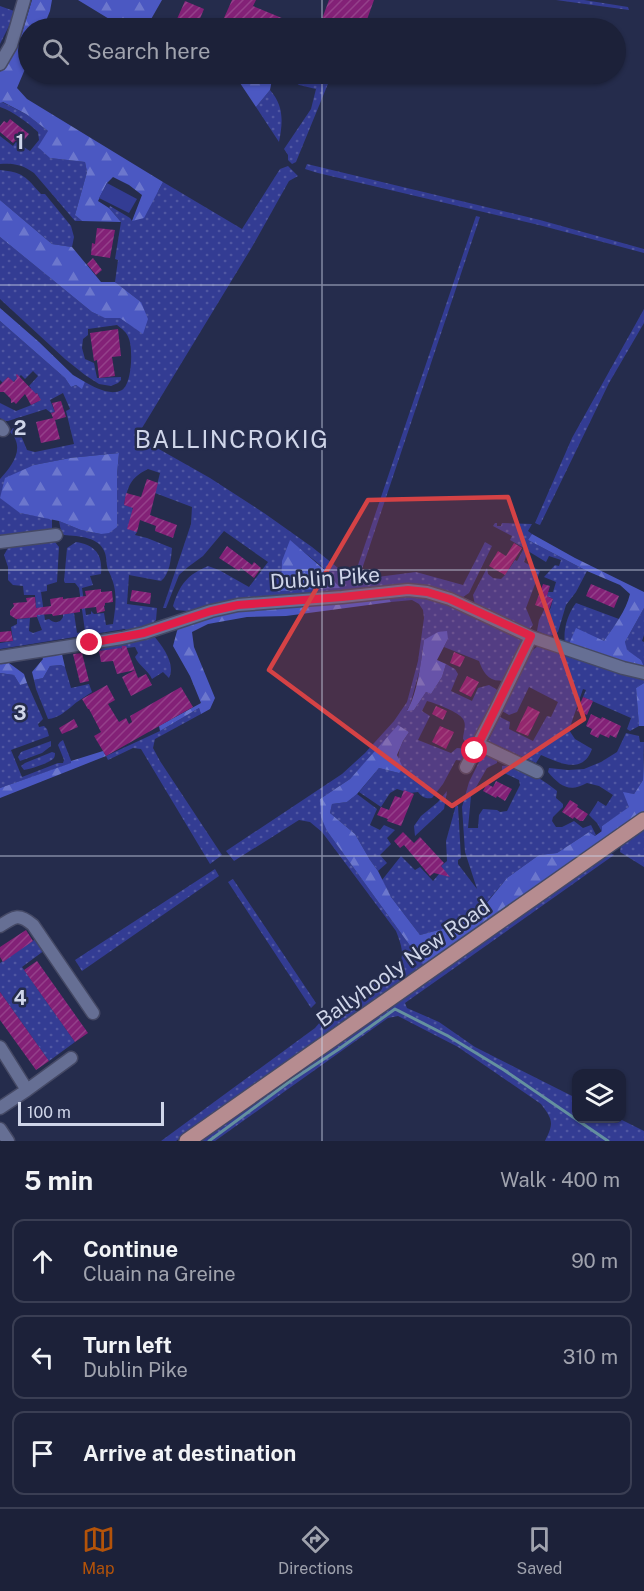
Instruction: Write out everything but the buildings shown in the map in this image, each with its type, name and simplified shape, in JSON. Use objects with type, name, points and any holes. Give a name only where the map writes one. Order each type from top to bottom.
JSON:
[{"type":"main road","name":"Ballyhooly New Road","points":[[187,1141],[644,820]]},
{"type":"street","points":[[19,18],[24,0]]},
{"type":"street","points":[[0,64],[13,38],[18,21]]},
{"type":"street","points":[[0,542],[56,535]]},
{"type":"street","name":"Dublin Pike","points":[[0,657],[122,638],[238,605],[351,597],[408,590],[427,592],[450,599],[531,636],[644,673]]},
{"type":"street","points":[[466,767],[531,636]]},
{"type":"street","points":[[478,744],[537,772]]},
{"type":"street","points":[[0,926],[17,917],[24,918],[33,926],[93,1013]]},
{"type":"street","points":[[0,1047],[27,1090]]},
{"type":"street","points":[[0,1108],[71,1058]]},
{"type":"street","points":[[0,1128],[8,1141]]},
{"type":"highlighted area","points":[[508,497],[584,719],[452,806],[269,670],[368,500]]},
{"type":"shaded area","points":[[556,0],[584,0],[628,7],[629,10]]},
{"type":"shaded area","points":[[0,6],[14,11],[0,44]]},
{"type":"shaded area","points":[[328,84],[296,162],[292,164],[284,149],[311,109],[316,89],[299,85]]},
{"type":"shaded area","points":[[270,90],[280,108],[279,142],[256,107]]},
{"type":"shaded area","points":[[2,102],[26,114],[48,131],[50,158],[85,162],[87,172],[75,215],[82,221],[75,221],[34,173],[18,165],[0,164],[0,136],[13,146],[16,142],[30,151],[39,140],[38,132],[34,128],[15,114],[0,107]]},
{"type":"shaded area","points":[[307,164],[540,220],[644,249],[644,253],[539,225],[318,173],[305,169]]},
{"type":"shaded area","points":[[288,166],[298,176],[289,181],[252,247],[142,428],[150,444],[210,478],[264,513],[348,576],[354,577],[476,216],[480,217],[359,578],[416,572],[463,585],[485,542],[492,546],[469,593],[463,597],[417,584],[317,595],[282,595],[245,599],[187,611],[176,610],[173,606],[178,592],[190,577],[201,569],[208,566],[219,570],[249,587],[268,562],[224,531],[203,556],[179,575],[166,608],[163,608],[191,524],[192,507],[155,493],[160,473],[148,469],[131,483],[124,505],[132,507],[137,532],[135,535],[172,548],[170,561],[168,570],[161,581],[129,575],[127,604],[157,608],[156,620],[151,625],[127,632],[125,629],[0,649],[0,643],[13,641],[11,627],[17,624],[17,619],[30,618],[29,631],[33,633],[42,630],[37,617],[35,595],[24,595],[23,586],[13,585],[8,580],[8,567],[4,555],[9,546],[32,542],[55,542],[59,547],[57,582],[47,585],[47,591],[41,592],[45,620],[59,622],[63,614],[74,613],[77,633],[85,631],[79,588],[75,583],[64,581],[67,548],[76,542],[93,548],[101,561],[101,574],[90,576],[93,585],[82,588],[86,615],[91,614],[91,611],[94,614],[104,613],[106,625],[113,624],[115,591],[107,568],[105,553],[99,544],[88,538],[64,535],[59,521],[81,530],[101,534],[117,474],[119,453],[70,458],[34,465],[20,513],[52,519],[52,529],[50,533],[0,539],[0,479],[16,457],[17,444],[10,432],[13,428],[20,433],[27,450],[35,452],[74,444],[66,411],[70,409],[63,393],[50,400],[55,412],[51,413],[46,409],[8,421],[0,418],[0,403],[16,411],[41,400],[37,393],[31,396],[29,386],[38,376],[33,371],[25,379],[21,375],[13,382],[8,377],[3,383],[0,380],[0,321],[65,378],[71,387],[76,385],[82,388],[85,382],[108,392],[122,390],[130,374],[131,358],[128,337],[117,325],[88,329],[88,335],[83,339],[82,348],[85,359],[94,363],[97,378],[121,377],[118,383],[111,386],[99,384],[65,359],[0,299],[0,237],[92,312],[107,318],[118,317],[141,302],[115,282],[118,260],[115,259],[121,222],[109,208],[110,206],[132,221],[159,190],[163,182],[242,229],[280,169]],"holes":[[[290,541],[323,568],[339,588],[281,591]]]},
{"type":"shaded area","points":[[0,170],[19,174],[28,179],[41,194],[45,194],[71,226],[74,237],[72,247],[52,244],[0,200]]},
{"type":"shaded area","points":[[107,183],[137,199],[129,213],[99,198]]},
{"type":"shaded area","points":[[644,309],[644,323],[609,383],[540,525],[535,523],[572,438]]},
{"type":"shaded area","points":[[495,523],[497,526],[501,526],[502,523],[532,524],[528,531],[532,534],[528,540],[587,571],[566,605],[558,632],[554,635],[550,636],[537,631],[545,608],[550,610],[553,599],[547,596],[548,592],[553,592],[556,582],[544,577],[555,565],[559,566],[561,560],[549,556],[546,562],[528,551],[524,562],[540,571],[526,608],[533,625],[530,629],[475,605],[473,595],[487,568],[488,574],[493,578],[501,579],[515,560],[517,561],[524,548],[510,540],[512,536],[493,526]]},
{"type":"shaded area","points":[[388,596],[422,597],[451,606],[522,639],[504,680],[499,681],[488,676],[479,661],[444,647],[448,639],[424,640],[420,669],[407,710],[414,710],[426,692],[431,694],[442,677],[446,664],[455,669],[458,674],[451,691],[472,701],[478,688],[489,685],[499,692],[474,743],[468,744],[463,739],[465,724],[461,716],[427,701],[422,711],[430,716],[418,740],[451,753],[457,748],[466,749],[469,755],[464,761],[456,760],[443,784],[432,798],[424,797],[418,792],[410,793],[397,789],[390,793],[381,807],[359,792],[379,768],[399,773],[399,752],[409,732],[399,726],[350,779],[320,799],[327,831],[424,965],[176,1141],[161,1141],[315,1028],[327,1014],[393,972],[402,958],[396,931],[322,832],[310,822],[299,820],[234,861],[226,851],[342,774],[394,721],[407,702],[418,661],[424,618],[419,604],[412,600],[391,602]]},
{"type":"shaded area","points":[[576,603],[619,619],[604,641],[641,660],[626,650],[625,642],[644,608],[642,641],[644,642],[644,669],[565,644],[566,623]]},
{"type":"shaded area","points":[[154,636],[170,661],[169,678],[163,672],[152,679],[135,657],[138,653],[135,647],[99,651],[103,647]]},
{"type":"shaded area","points":[[538,646],[644,680],[644,683],[636,688],[639,726],[630,731],[627,729],[631,718],[583,697],[586,690],[583,689],[569,730],[575,739],[592,749],[583,762],[570,765],[541,755],[536,763],[488,741],[500,717],[510,722],[509,729],[533,741],[547,716],[551,717],[558,702],[529,687],[517,712],[509,715],[502,711],[530,652]]},
{"type":"shaded area","points":[[50,666],[65,667],[71,688],[89,684],[92,692],[60,715],[48,719],[34,680],[43,678]]},
{"type":"shaded area","points":[[0,673],[14,675],[20,685],[27,683],[43,719],[38,724],[39,727],[44,726],[49,736],[11,750],[22,777],[63,763],[58,745],[63,740],[72,763],[0,788]]},
{"type":"shaded area","points":[[199,708],[201,714],[155,739],[153,748],[222,855],[210,864],[141,749],[133,748],[108,760],[106,756],[160,731]]},
{"type":"shaded area","points":[[626,733],[639,736],[640,742],[644,742],[643,780],[634,794],[624,793],[630,807],[602,826],[602,832],[589,815],[598,801],[606,806],[613,795],[599,786],[587,783],[570,788],[561,784],[548,772],[549,768],[584,769],[601,762],[617,752]]},
{"type":"shaded area","points":[[51,741],[51,746],[42,753],[20,761],[18,757],[21,752]]},
{"type":"shaded area","points":[[52,752],[55,753],[54,758],[44,764],[24,770],[21,766],[25,763]]},
{"type":"shaded area","points":[[484,752],[497,758],[497,763],[487,768],[471,796],[468,828],[478,828],[479,815],[483,809],[507,811],[520,785],[519,780],[502,772],[502,766],[508,766],[531,774],[557,791],[556,798],[563,804],[563,807],[553,817],[552,821],[556,827],[562,827],[574,821],[583,828],[591,825],[596,835],[589,832],[557,853],[539,855],[507,878],[485,904],[446,928],[420,935],[391,897],[382,880],[401,856],[415,870],[420,867],[433,881],[444,872],[441,866],[447,861],[446,841],[456,805],[458,806],[461,858],[458,864],[477,889],[465,852],[462,807],[469,782]]},
{"type":"shaded area","points":[[447,791],[444,809],[415,836],[414,826],[421,816]]},
{"type":"shaded area","points":[[357,794],[377,809],[370,825],[380,830],[384,825],[395,830],[387,838],[391,844],[380,855],[387,863],[378,871],[355,834],[330,813],[332,804],[347,802]]},
{"type":"shaded area","points":[[644,826],[644,867],[620,852],[621,845]]},
{"type":"shaded area","points":[[610,853],[614,855],[405,1003],[407,1008],[439,1022],[475,1047],[572,1096],[572,1123],[626,1122],[644,1131],[644,1141],[545,1141],[551,1122],[541,1104],[458,1047],[398,1016],[388,1018],[215,1141],[195,1141]]},
{"type":"shaded area","points":[[215,869],[219,876],[82,971],[75,960]]},
{"type":"shaded area","points":[[233,879],[316,1003],[311,1008],[228,882]]},
{"type":"shaded area","points":[[37,938],[45,950],[22,967],[75,1042],[49,1061],[0,992],[0,963]]},
{"type":"green space","points":[[32,0],[52,0],[47,18],[27,18]]},
{"type":"green space","points":[[78,0],[162,0],[152,18],[108,18]]},
{"type":"green space","points":[[18,41],[17,88],[27,99],[163,182],[144,218],[132,221],[142,195],[113,177],[107,183],[98,201],[109,208],[121,222],[82,221],[75,215],[87,172],[85,162],[50,158],[38,147],[48,131],[26,114],[3,102],[0,103],[0,72]]},
{"type":"green space","points":[[241,84],[271,84],[270,90],[256,107]]},
{"type":"green space","points":[[0,200],[52,244],[72,247],[101,282],[115,282],[141,302],[148,319],[143,334],[120,318],[105,318],[92,312],[0,237]]},
{"type":"green space","points":[[0,308],[73,375],[85,382],[82,389],[76,385],[71,387],[65,378],[0,321]]},
{"type":"green space","points":[[119,453],[117,527],[109,533],[101,534],[81,530],[59,521],[20,513],[0,498],[5,478],[34,465],[70,458]]},
{"type":"green space","points":[[532,534],[644,592],[644,608],[625,642],[627,650],[641,660],[644,667],[569,644],[576,628],[604,641],[623,612],[630,594],[620,585],[587,571],[528,540]]},
{"type":"green space","points":[[290,540],[328,573],[340,588],[281,591],[282,561]]},
{"type":"green space","points":[[388,596],[391,602],[286,616],[247,617],[208,624],[192,632],[194,647],[215,698],[210,709],[201,714],[199,708],[160,731],[159,726],[201,703],[190,676],[173,646],[179,627],[218,613]]},
{"type":"green space","points":[[447,631],[448,639],[437,660],[446,664],[442,677],[431,694],[426,692],[414,710],[407,711],[416,686],[424,640],[438,632]]},
{"type":"green space","points":[[62,654],[65,667],[50,666],[43,678],[34,680],[32,672],[43,659],[42,657]]},
{"type":"green space","points":[[9,663],[24,674],[27,683],[20,685],[14,675],[0,673],[0,664]]},
{"type":"green space","points":[[644,683],[644,726],[639,726],[636,688]]},
{"type":"green space","points":[[398,725],[409,732],[397,755],[403,768],[399,773],[379,768],[347,802],[332,804],[330,813],[355,834],[391,897],[420,935],[446,928],[485,905],[507,878],[539,855],[557,853],[589,832],[595,836],[602,831],[602,826],[629,807],[623,792],[634,794],[643,780],[644,754],[644,812],[424,965],[327,831],[321,817],[320,799],[350,779]]},
{"type":"green space","points":[[103,751],[106,756],[0,798],[0,788]]},
{"type":"waterway","points":[[209,1141],[289,1082],[395,1009],[448,1036],[504,1070],[608,1141]]},
{"type":"district","name":"BALLINCROKIG","points":[[232,439]]},
{"type":"route","points":[[90,643],[144,633],[211,611],[238,605],[408,590],[427,592],[450,599],[531,636],[475,751]]}]
